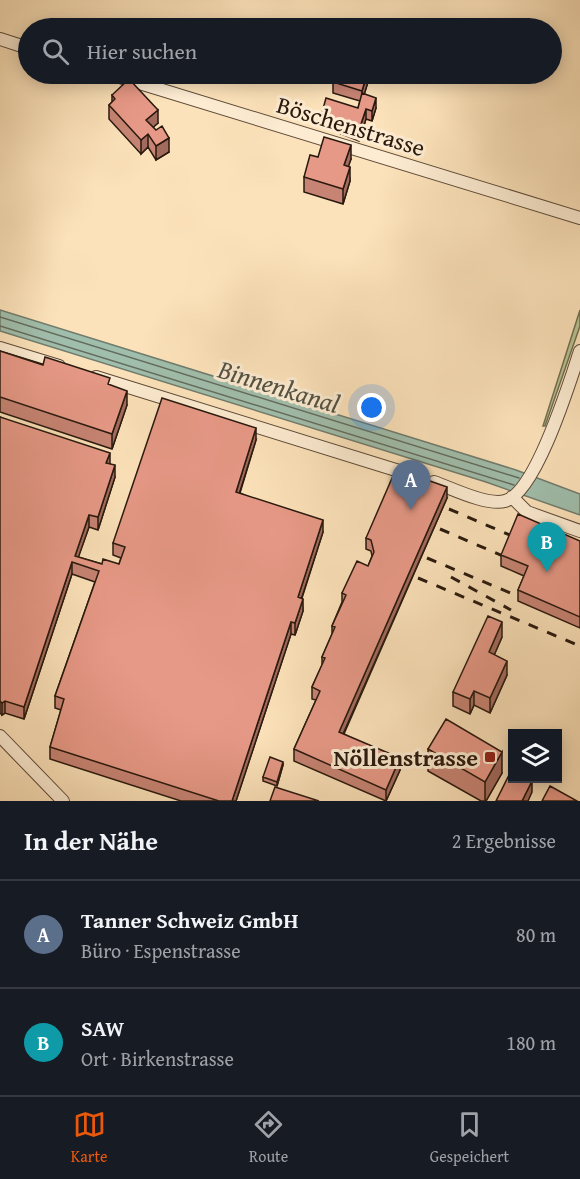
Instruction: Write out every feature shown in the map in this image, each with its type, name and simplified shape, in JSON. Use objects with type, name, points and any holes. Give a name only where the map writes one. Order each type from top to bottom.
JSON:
[{"type":"street","points":[[0,39],[18,45]]},
{"type":"street","name":"Böschenstrasse","points":[[143,84],[580,218]]},
{"type":"street","points":[[0,348],[381,465],[486,500],[508,500],[521,508],[580,531]]},
{"type":"street","points":[[508,500],[538,461],[550,437],[580,351]]},
{"type":"street","points":[[0,736],[63,801]]},
{"type":"green space","points":[[580,310],[580,326],[545,426],[543,426]]},
{"type":"water","points":[[0,310],[516,470],[580,494],[580,515],[486,482],[0,331]]},
{"type":"building","points":[[124,84],[134,84],[158,110],[146,120],[156,130],[162,126],[169,138],[156,146],[148,134],[141,140],[109,105],[115,99],[112,95]]},
{"type":"building","points":[[339,84],[364,84],[362,91]]},
{"type":"building","points":[[362,93],[376,98],[372,111],[366,109],[359,130],[321,116],[326,98],[358,108]]},
{"type":"building","points":[[324,137],[351,145],[344,165],[350,167],[343,189],[304,177],[310,155],[318,157]]},
{"type":"building","points":[[0,351],[43,365],[45,357],[110,378],[108,384],[127,391],[112,434],[0,397]]},
{"type":"building","points":[[162,398],[256,428],[236,492],[323,520],[298,597],[303,599],[295,623],[291,622],[232,801],[219,801],[50,747],[64,699],[55,696],[99,571],[72,562],[24,707],[0,701],[0,417],[110,453],[106,463],[115,465],[98,517],[89,515],[75,556],[102,564],[103,559],[119,564],[125,547],[113,543]]},
{"type":"building","points":[[396,469],[447,487],[339,732],[400,758],[386,790],[294,749],[320,691],[312,687],[325,658],[322,657],[335,627],[332,626],[346,595],[342,593],[357,561],[368,566],[374,552],[371,540],[366,538]]},
{"type":"building","points":[[518,514],[580,541],[580,617],[518,590],[528,566],[501,555]]},
{"type":"building","points":[[488,616],[502,622],[489,652],[507,661],[490,698],[474,691],[470,699],[453,692]]},
{"type":"building","points":[[446,719],[502,752],[485,782],[428,749]]},
{"type":"building","points":[[270,757],[283,762],[277,782],[263,777]]},
{"type":"building","points":[[508,777],[508,783],[531,783],[522,801],[496,801]]},
{"type":"building","points":[[550,786],[577,801],[542,801]]},
{"type":"building","points":[[275,787],[319,801],[270,801]]},
{"type":"railway","points":[[449,509],[526,542]]},
{"type":"railway","points":[[440,529],[517,562]]},
{"type":"railway","points":[[427,558],[532,602]]},
{"type":"railway","points":[[451,577],[511,610]]},
{"type":"railway","points":[[418,578],[580,646]]},
{"type":"place","name":"Tanner Schweiz GmbH","points":[[411,510]]},
{"type":"place","name":"SAW","points":[[547,572]]},
{"type":"place","name":"Nöllenstrasse","points":[[490,757]]},
{"type":"water label","name":"Binnenkanal","points":[[279,386]]}]
